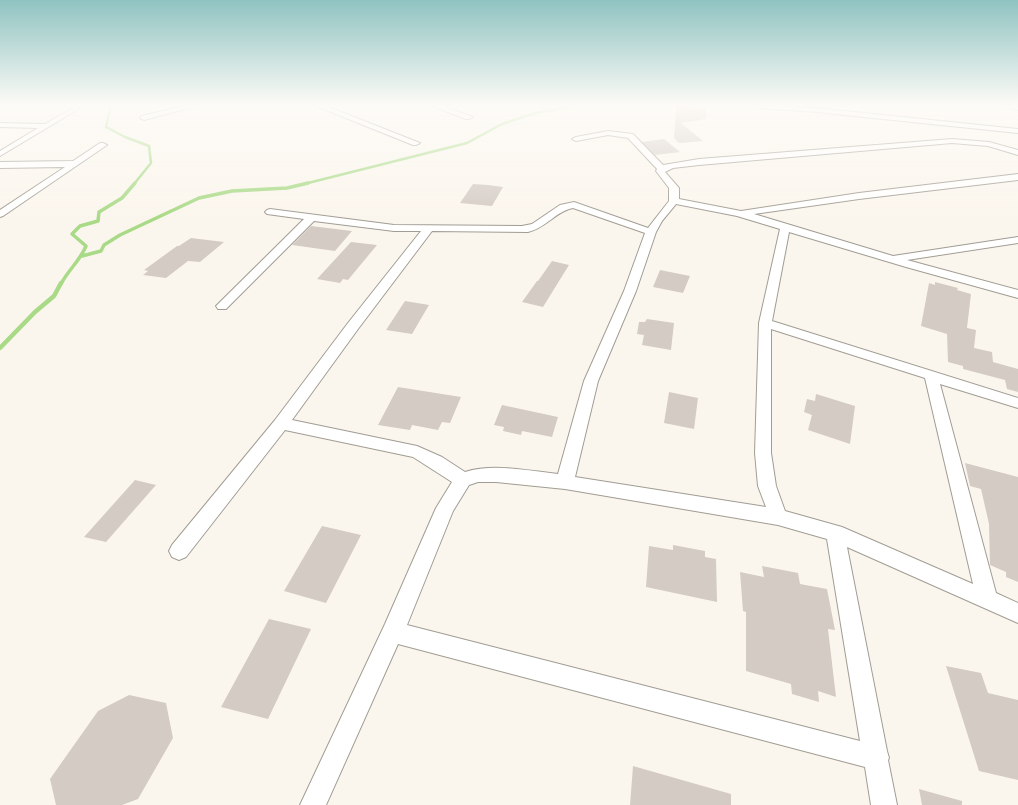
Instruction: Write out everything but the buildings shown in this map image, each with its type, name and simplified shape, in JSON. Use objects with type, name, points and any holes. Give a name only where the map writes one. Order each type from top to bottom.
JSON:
[{"type":"street","points":[[0,154],[16,144]]},
{"type":"street","points":[[0,214],[103,144]]},
{"type":"street","points":[[637,144],[662,169]]},
{"type":"street","points":[[662,169],[699,162],[921,144]]},
{"type":"street","points":[[984,144],[1018,153]]},
{"type":"street","points":[[0,164],[74,164]]},
{"type":"street","points":[[565,482],[591,381],[630,292],[651,232],[658,220],[674,201],[674,188],[662,175],[660,171],[662,169]]},
{"type":"street","points":[[740,213],[859,196],[1018,177]]},
{"type":"street","points":[[674,201],[740,213],[890,260],[1018,294]]},
{"type":"street","points":[[270,212],[394,228],[527,228],[538,225],[561,207],[574,205],[651,232]]},
{"type":"street","points":[[222,306],[312,217]]},
{"type":"street","points":[[179,551],[281,424],[353,326],[429,228]]},
{"type":"street","points":[[778,517],[767,486],[763,453],[765,323],[785,228]]},
{"type":"street","points":[[890,260],[1018,240]]},
{"type":"street","points":[[765,323],[1018,402]]},
{"type":"street","points":[[931,375],[987,599]]},
{"type":"street","points":[[281,424],[417,452],[436,462],[463,480]]},
{"type":"street","points":[[313,805],[392,632],[445,508],[463,480],[478,475],[565,482],[778,517],[835,533],[1018,613]]},
{"type":"street","points":[[835,533],[877,758],[884,805]]},
{"type":"street","points":[[392,632],[877,758]]},
{"type":"waterway","points":[[134,184],[151,163],[149,146],[143,144]]},
{"type":"waterway","points":[[308,183],[465,144]]},
{"type":"waterway","points":[[61,284],[81,256],[86,246],[72,234],[80,226],[98,221],[99,212],[122,198],[135,183]]},
{"type":"waterway","points":[[82,256],[101,251],[104,245],[120,235],[199,198],[232,191],[287,188],[308,183]]},
{"type":"waterway","points":[[0,348],[35,312],[54,296],[61,283]]}]
